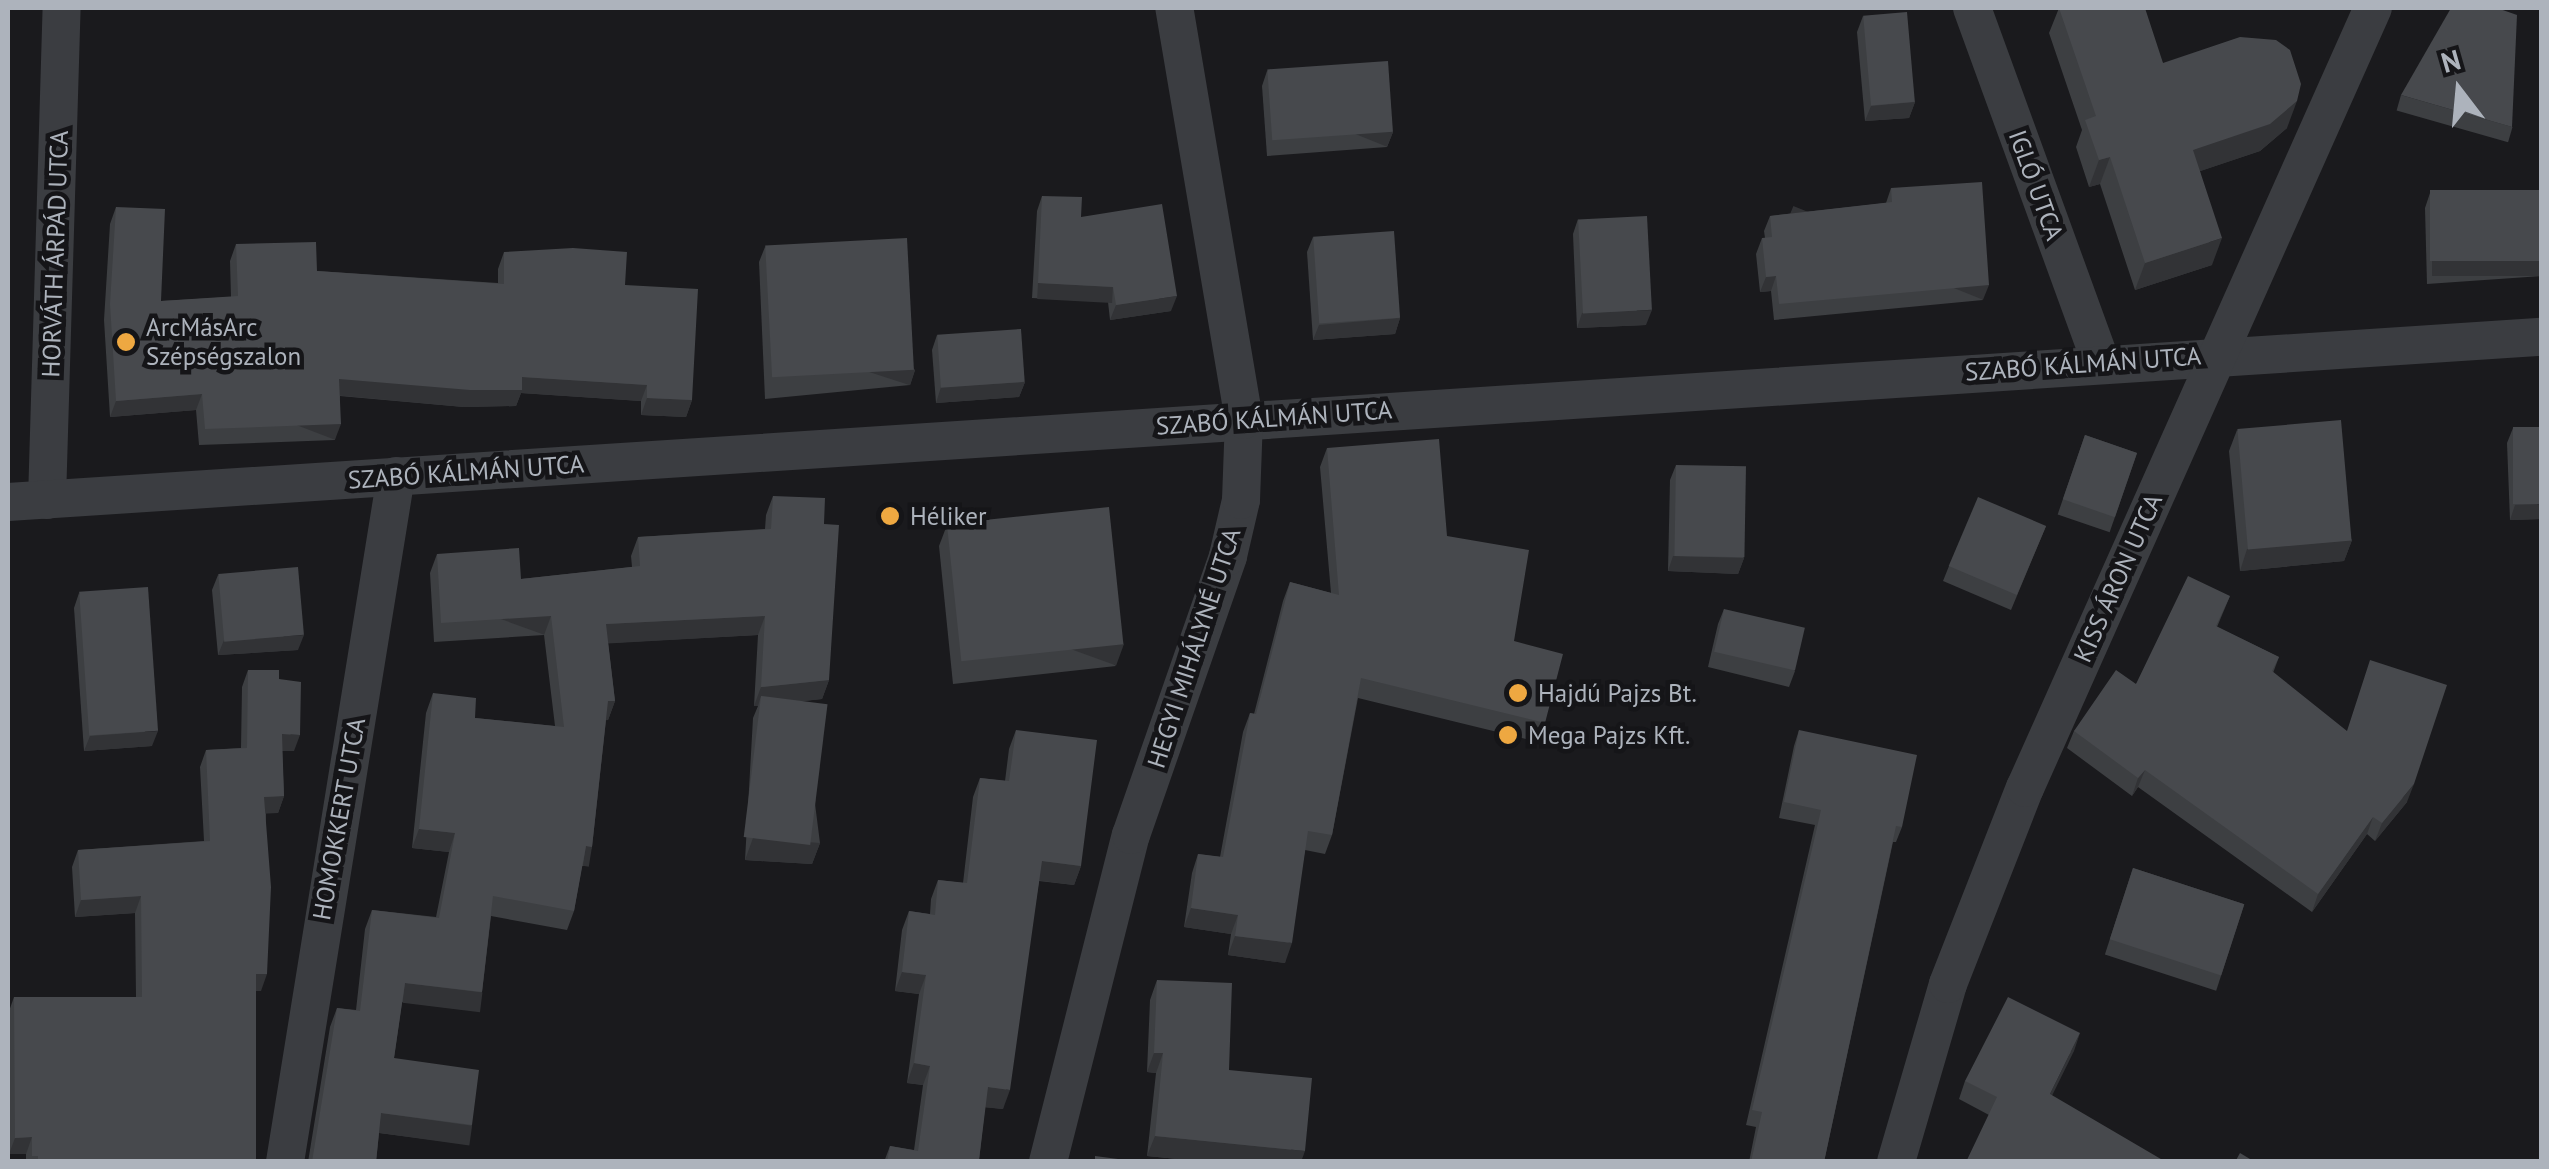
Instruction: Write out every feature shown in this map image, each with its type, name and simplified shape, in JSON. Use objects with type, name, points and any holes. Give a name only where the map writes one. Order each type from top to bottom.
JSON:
[{"type":"street","name":"HORVÁTH ÁRPÁD UTCA","points":[[46,500],[62,8]]},
{"type":"street","name":"HEGYI MIHÁLYNÉ UTCA","points":[[1048,1162],[1131,836],[1228,556],[1241,500],[1244,420],[1174,8]]},
{"type":"street","name":"IGLÓ UTCA","points":[[1972,8],[2101,363]]},
{"type":"street","name":"KISS ÁRON UTCA","points":[[1896,1162],[1948,984],[2024,788],[2373,8]]},
{"type":"street","name":"SZABÓ KÁLMÁN UTCA","points":[[8,502],[2217,355],[2542,337]]},
{"type":"street","name":"HOMOKKERT UTCA","points":[[284,1162],[396,476]]},
{"type":"building","points":[[2059,8],[2145,8],[2163,63],[2240,37],[2276,40],[2290,50],[2301,84],[2297,101],[2270,124],[2193,150],[2222,238],[2145,263],[2110,157],[2099,160],[2085,120],[2096,116]]},
{"type":"building","points":[[2451,8],[2497,8],[2517,15],[2512,127],[2401,95]]},
{"type":"building","points":[[1907,12],[1915,102],[1871,105],[1863,16]]},
{"type":"building","points":[[1388,61],[1393,132],[1272,140],[1267,69]]},
{"type":"building","points":[[1982,182],[1989,285],[1779,304],[1776,276],[1766,277],[1762,238],[1772,237],[1770,216],[1892,202],[1891,188]]},
{"type":"building","points":[[2430,190],[2542,190],[2542,261],[2430,261]]},
{"type":"building","points":[[1042,196],[1082,197],[1081,217],[1162,204],[1177,296],[1116,305],[1113,287],[1038,283]]},
{"type":"building","points":[[116,207],[165,209],[161,301],[238,296],[236,244],[316,242],[317,271],[504,284],[504,252],[573,248],[627,252],[625,285],[698,289],[692,400],[647,398],[647,385],[522,377],[522,390],[470,390],[339,379],[341,424],[205,429],[202,394],[116,401],[110,304]]},
{"type":"building","points":[[1647,216],[1652,310],[1583,313],[1578,220]]},
{"type":"building","points":[[1394,231],[1400,318],[1319,323],[1313,237]]},
{"type":"building","points":[[907,238],[914,370],[772,377],[765,245]]},
{"type":"building","points":[[1021,329],[1025,382],[941,388],[937,335]]},
{"type":"building","points":[[2341,420],[2352,541],[2248,550],[2237,429]]},
{"type":"building","points":[[2513,427],[2542,427],[2542,504],[2513,504]]},
{"type":"building","points":[[2085,435],[2137,453],[2115,517],[2063,499]]},
{"type":"building","points":[[1439,439],[1447,536],[1529,550],[1514,641],[1563,654],[1545,723],[1361,678],[1332,835],[1308,831],[1292,943],[1235,936],[1238,915],[1191,908],[1198,854],[1223,857],[1250,713],[1256,714],[1290,582],[1339,595],[1327,448]]},
{"type":"building","points":[[1676,465],[1746,466],[1744,557],[1674,556]]},
{"type":"building","points":[[773,496],[825,498],[824,524],[839,525],[829,680],[761,687],[765,616],[606,624],[615,701],[608,701],[592,847],[586,846],[574,911],[493,896],[482,992],[405,983],[394,1058],[479,1070],[472,1125],[381,1113],[376,1162],[312,1162],[337,1008],[360,1011],[372,910],[439,918],[455,833],[419,829],[433,693],[476,698],[475,718],[564,727],[551,616],[441,623],[437,554],[519,548],[521,579],[640,566],[638,537],[771,529]]},
{"type":"building","points":[[1978,497],[2046,526],[2017,595],[1949,566]]},
{"type":"building","points":[[1109,507],[1123,644],[961,661],[947,524]]},
{"type":"building","points":[[298,567],[304,635],[224,642],[218,574]]},
{"type":"building","points":[[2188,576],[2230,596],[2216,626],[2279,657],[2272,671],[2347,731],[2370,660],[2447,685],[2414,784],[2382,823],[2373,817],[2318,894],[2145,770],[2138,778],[2074,731],[2116,670],[2136,684]]},
{"type":"building","points":[[148,587],[158,731],[89,735],[79,592]]},
{"type":"building","points":[[1724,609],[1805,628],[1795,671],[1714,652]]},
{"type":"building","points":[[248,670],[279,670],[279,679],[301,682],[300,735],[282,734],[284,796],[264,797],[271,887],[267,974],[256,974],[256,1162],[38,1162],[38,1156],[32,1156],[32,1137],[15,1138],[14,997],[142,997],[141,896],[81,900],[78,850],[210,841],[206,750],[247,748]]},
{"type":"building","points":[[761,696],[828,704],[810,845],[744,837]]},
{"type":"building","points":[[1016,730],[1097,740],[1081,866],[1042,861],[1010,1090],[988,1087],[979,1160],[990,1162],[887,1162],[890,1146],[918,1151],[930,1066],[914,1063],[926,975],[902,972],[909,911],[935,915],[938,880],[967,883],[980,778],[1009,781]]},
{"type":"building","points":[[1799,730],[1917,755],[1902,827],[1896,826],[1824,1162],[1751,1162],[1762,1112],[1752,1110],[1821,810],[1784,802]]},
{"type":"building","points":[[2133,868],[2244,904],[2221,975],[2110,939]]},
{"type":"building","points":[[1157,980],[1232,983],[1229,1070],[1312,1078],[1305,1151],[1155,1136],[1163,1053],[1154,1053]]},
{"type":"building","points":[[2008,997],[2080,1033],[2050,1094],[2166,1162],[1966,1162],[1997,1097],[1965,1081]]},
{"type":"building","points":[[2240,1153],[2255,1162],[2235,1162]]},
{"type":"building","points":[[1095,1156],[1141,1162],[1095,1162]]},
{"type":"place","name":"ArcMásArc Szépségszalon","points":[[126,342]]},
{"type":"place","name":"Héliker","points":[[890,516]]},
{"type":"place","name":"Hajdú Pajzs Bt.","points":[[1518,693]]},
{"type":"place","name":"Mega Pajzs Kft.","points":[[1508,735]]}]
